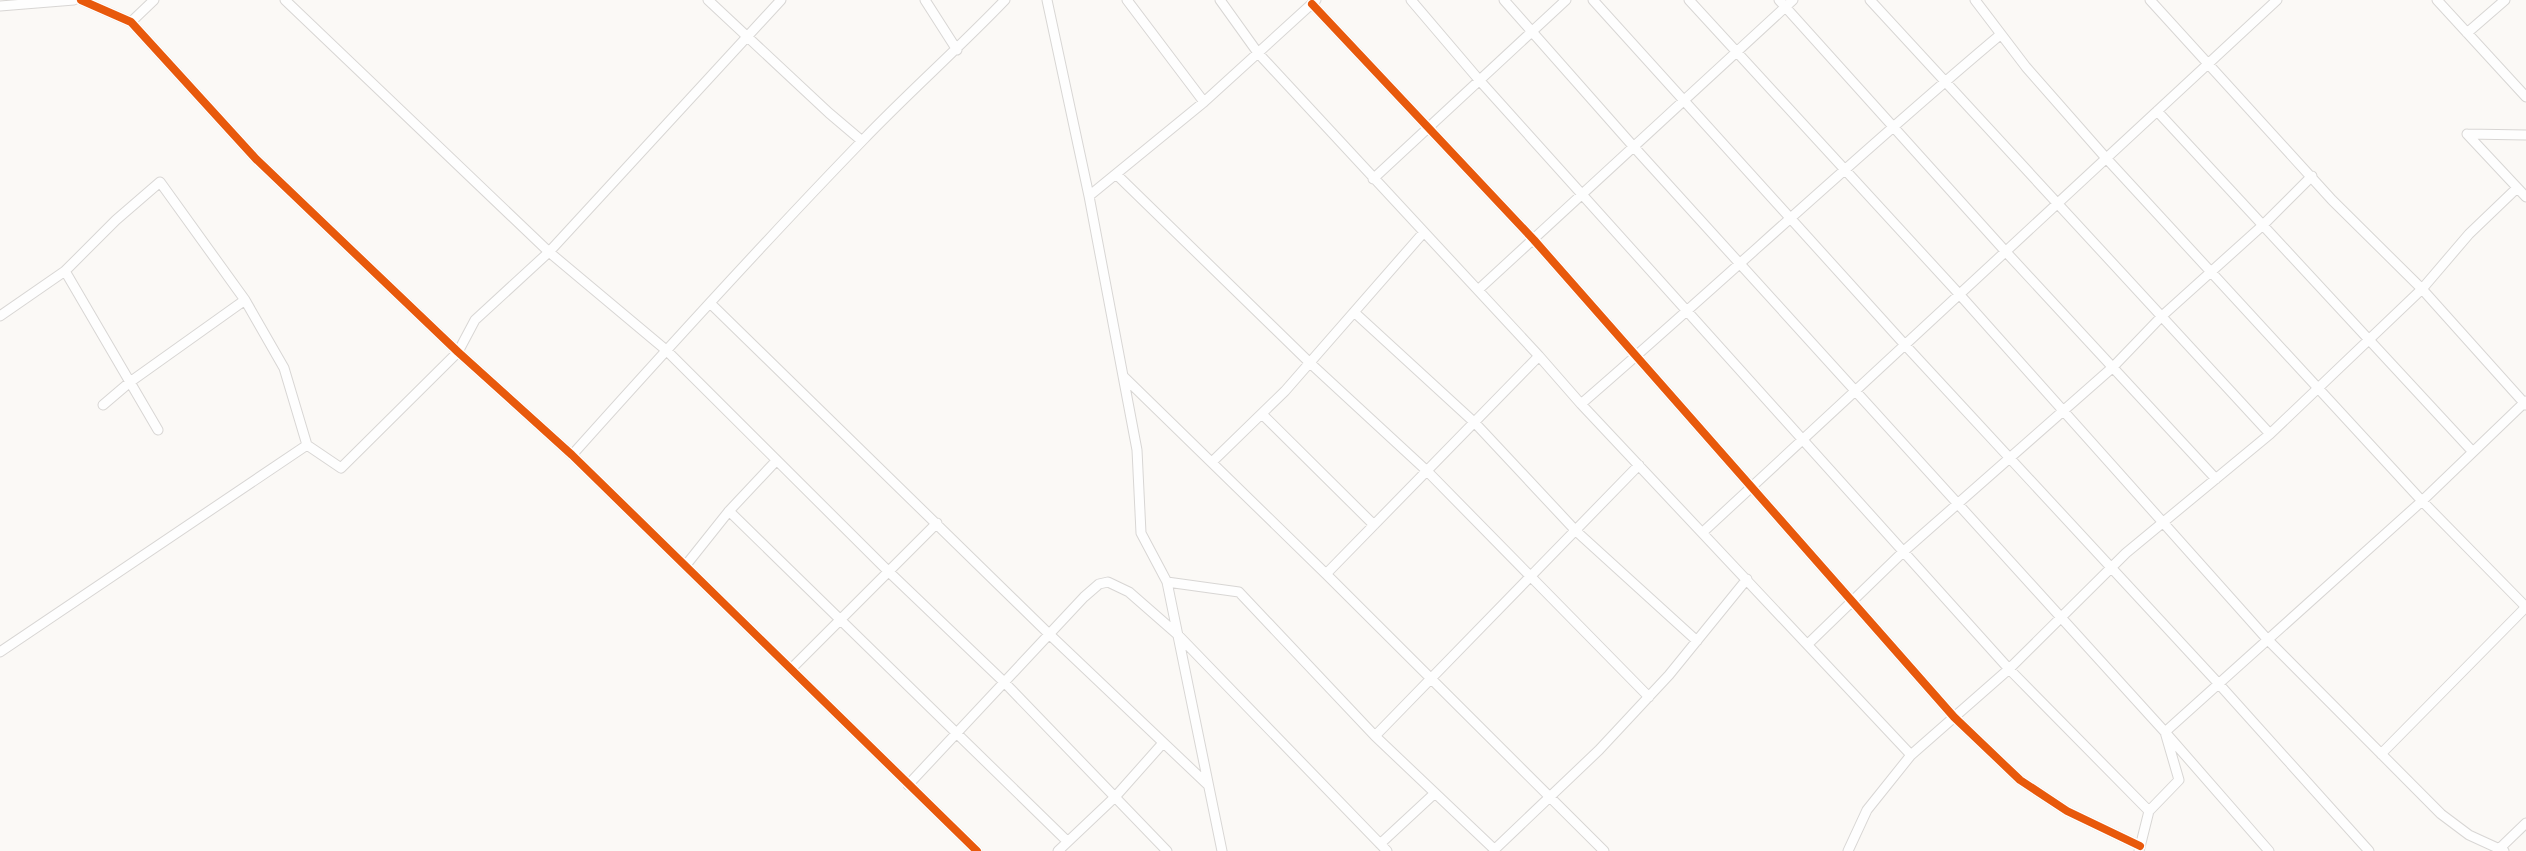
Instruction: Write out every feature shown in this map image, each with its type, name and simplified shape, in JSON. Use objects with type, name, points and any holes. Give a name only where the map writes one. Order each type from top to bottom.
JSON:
[{"type":"street","points":[[0,6],[74,0]]},
{"type":"street","points":[[81,0],[131,22],[256,159],[458,352],[572,455],[977,851]]},
{"type":"street","points":[[131,22],[154,0]]},
{"type":"street","points":[[285,0],[549,252],[666,350],[889,572],[1004,682],[1167,851]]},
{"type":"street","points":[[708,0],[862,141]]},
{"type":"street","points":[[0,316],[65,271],[116,220],[160,182],[244,300],[284,368],[307,445],[341,468],[458,352],[475,320],[549,252],[782,0]]},
{"type":"street","points":[[926,0],[957,50]]},
{"type":"street","points":[[572,455],[666,350],[862,141],[957,50],[1005,0]]},
{"type":"street","points":[[1047,0],[1089,196],[1137,450],[1141,533],[1167,582],[1222,851]]},
{"type":"street","points":[[1127,0],[1203,102]]},
{"type":"street","points":[[1220,0],[1258,53],[1373,179],[1911,755]]},
{"type":"street","points":[[1411,0],[1480,81],[2009,669],[2149,811]]},
{"type":"street","points":[[1504,0],[1633,146],[2165,732],[2269,851]]},
{"type":"street","points":[[1373,179],[1566,0]]},
{"type":"street","points":[[1593,0],[2009,459],[2218,683],[2369,851]]},
{"type":"street","points":[[1689,0],[1960,295],[2062,412],[2267,639],[2441,814],[2469,835],[2500,850],[2526,823]]},
{"type":"street","points":[[1478,290],[1736,52],[1782,4],[1793,0]]},
{"type":"street","points":[[1870,0],[2271,434]]},
{"type":"street","points":[[1975,0],[2001,35],[2106,158],[2422,501],[2526,607],[2381,754]]},
{"type":"street","points":[[2150,0],[2332,200],[2422,289],[2525,403],[2422,501],[2165,732]]},
{"type":"street","points":[[1703,532],[1857,392],[2277,0]]},
{"type":"street","points":[[2438,0],[2526,96]]},
{"type":"street","points":[[2467,33],[2505,0]]},
{"type":"street","points":[[1089,196],[1203,102],[1314,2],[1428,130],[1534,240],[1754,487],[1954,717],[2020,780],[2067,811],[2139,848],[2149,811],[2179,780],[2165,732]]},
{"type":"street","points":[[1782,4],[2006,252],[2216,479]]},
{"type":"street","points":[[1581,404],[1741,264],[1844,169],[2001,35]]},
{"type":"street","points":[[2157,111],[2473,452]]},
{"type":"street","points":[[2526,135],[2467,134],[2526,197]]},
{"type":"street","points":[[1116,174],[1310,363],[1427,471],[1648,697]]},
{"type":"street","points":[[1808,644],[1904,551],[2113,366],[2162,316],[2263,225],[2312,176]]},
{"type":"street","points":[[1848,851],[1867,810],[1911,755],[2009,669],[2110,568],[2271,434],[2422,289],[2469,234],[2517,188]]},
{"type":"street","points":[[1212,462],[1310,363],[1424,232]]},
{"type":"street","points":[[65,271],[158,430]]},
{"type":"street","points":[[103,405],[130,382],[244,300]]},
{"type":"street","points":[[710,303],[1049,634],[1208,785]]},
{"type":"street","points":[[1354,312],[1475,423],[1576,531],[1697,641]]},
{"type":"street","points":[[1326,574],[1539,356]]},
{"type":"street","points":[[1124,377],[1604,851]]},
{"type":"street","points":[[1262,414],[1374,525]]},
{"type":"street","points":[[0,652],[307,445]]},
{"type":"street","points":[[686,565],[729,511],[776,461]]},
{"type":"street","points":[[1374,736],[1639,465]]},
{"type":"street","points":[[729,511],[1067,842]]},
{"type":"street","points":[[791,669],[937,523]]},
{"type":"street","points":[[1167,582],[1239,592],[1374,736],[1494,850],[1599,750],[1697,641],[1747,579]]},
{"type":"street","points":[[908,785],[1084,597],[1099,584],[1108,582],[1129,592],[1177,634],[1383,847],[1435,793]]},
{"type":"street","points":[[1058,851],[1115,797],[1163,743]]},
{"type":"cycle path","points":[[81,0],[131,22],[256,159],[458,352],[572,455],[977,851]]},
{"type":"cycle path","points":[[1312,4],[1534,240],[1954,717],[2020,780],[2067,811],[2140,846]]}]
